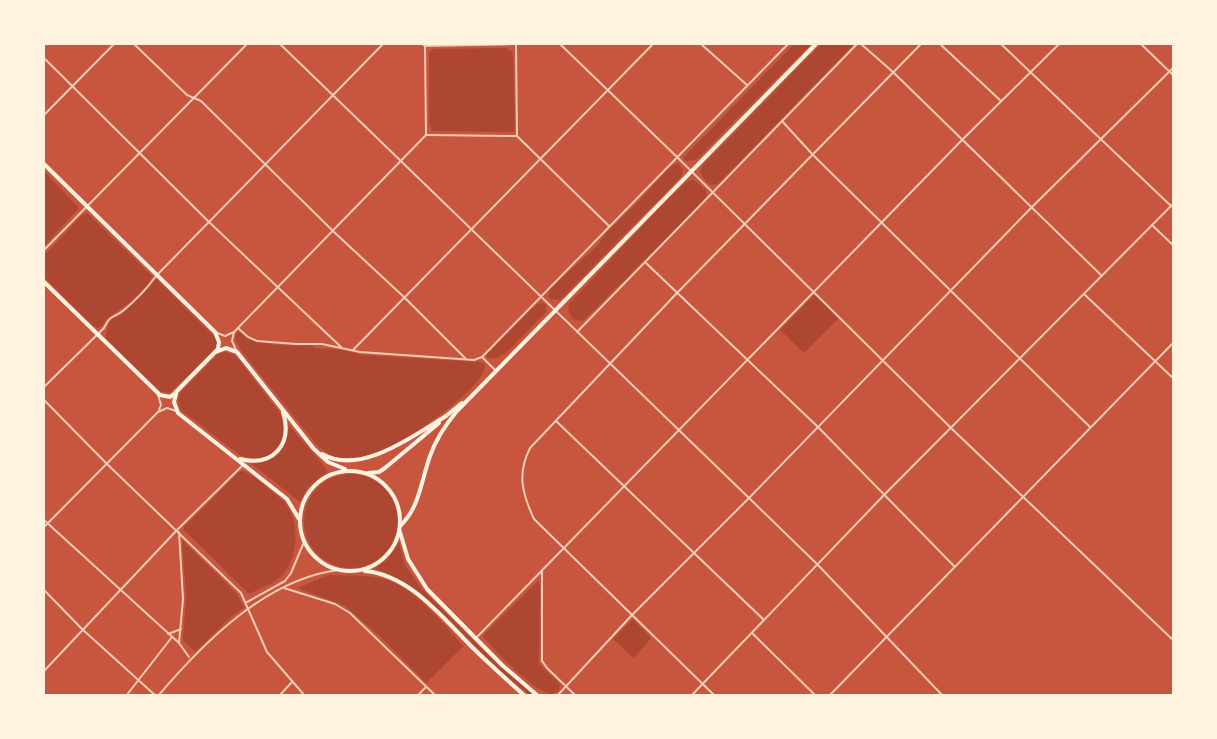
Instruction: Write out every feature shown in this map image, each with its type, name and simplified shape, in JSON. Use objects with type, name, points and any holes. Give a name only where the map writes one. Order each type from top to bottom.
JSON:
[{"type":"main road","points":[[361,570],[372,567],[390,552],[400,529],[417,503],[437,439],[452,417],[816,44]]},
{"type":"main road","points":[[44,164],[215,332],[219,342],[216,352]]},
{"type":"main road","points":[[44,282],[158,394],[170,397],[176,393],[216,352],[226,348],[237,351],[314,449],[333,465],[375,477],[392,493],[397,503],[400,529],[408,559],[422,582],[501,665],[538,696]]},
{"type":"main road","points":[[176,393],[174,402],[178,413],[287,499],[299,519],[304,542],[318,560],[338,570],[361,570],[390,577],[412,591],[427,602],[525,696]]},
{"type":"main road","points":[[364,473],[374,473],[385,468],[472,394]]},
{"type":"main road","points":[[236,458],[249,461],[262,460],[279,450],[286,431],[282,409]]},
{"type":"main road","points":[[314,449],[334,460],[346,462],[359,460],[396,445],[446,416]]},
{"type":"main road","points":[[299,519],[301,508],[312,488],[330,474],[353,471]]},
{"type":"street","points":[[44,115],[114,44]]},
{"type":"street","points":[[134,44],[187,95],[201,101],[466,359]]},
{"type":"street","points":[[44,250],[247,44]]},
{"type":"street","points":[[280,44],[680,429],[817,564],[943,696]]},
{"type":"street","points":[[44,387],[97,334],[111,316],[122,312],[147,287],[383,44]]},
{"type":"street","points":[[215,332],[225,336],[234,332],[334,232],[426,135],[424,45],[516,44],[517,136]]},
{"type":"street","points":[[560,44],[692,171],[951,428],[1173,641]]},
{"type":"street","points":[[353,350],[653,44]]},
{"type":"street","points":[[701,44],[747,85]]},
{"type":"street","points":[[238,328],[257,341],[322,344],[353,350],[474,360],[482,357],[788,44]]},
{"type":"street","points":[[577,332],[859,44],[893,72],[1102,276]]},
{"type":"street","points":[[716,696],[534,519],[525,497],[522,468],[530,448],[555,421],[921,44]]},
{"type":"street","points":[[940,44],[1001,100]]},
{"type":"street","points":[[691,696],[885,494],[1172,205],[1001,44]]},
{"type":"street","points":[[475,639],[1001,100],[1059,44]]},
{"type":"street","points":[[1141,44],[1173,76]]},
{"type":"street","points":[[44,58],[139,154],[341,347]]},
{"type":"street","points":[[557,696],[632,615],[750,498],[1100,138],[1173,67]]},
{"type":"street","points":[[782,121],[813,155],[1090,427]]},
{"type":"street","points":[[426,135],[517,136],[609,226]]},
{"type":"street","points":[[1152,225],[1173,246]]},
{"type":"street","points":[[646,263],[885,494],[954,567]]},
{"type":"street","points":[[1084,294],[1173,380]]},
{"type":"street","points":[[234,332],[232,341],[237,351]]},
{"type":"street","points":[[829,696],[1173,342]]},
{"type":"street","points":[[482,357],[495,371]]},
{"type":"street","points":[[158,394],[161,405],[158,412]]},
{"type":"street","points":[[44,400],[106,464],[241,593],[267,652],[305,696]]},
{"type":"street","points":[[44,527],[158,412],[167,408],[178,413]]},
{"type":"street","points":[[555,421],[764,620]]},
{"type":"street","points":[[44,671],[120,589],[244,464]]},
{"type":"street","points":[[44,520],[179,643],[190,658]]},
{"type":"street","points":[[178,531],[183,599],[179,643]]},
{"type":"street","points":[[246,602],[285,581],[294,567],[304,542]]},
{"type":"street","points":[[44,590],[82,630],[157,696],[190,658],[248,608],[284,588],[313,576],[338,570]]},
{"type":"street","points":[[542,571],[542,661],[546,668],[576,696]]},
{"type":"street","points":[[284,588],[335,604],[350,613],[436,696]]},
{"type":"street","points":[[168,634],[181,629]]},
{"type":"street","points":[[752,633],[816,696]]},
{"type":"street","points":[[126,696],[172,637]]},
{"type":"street","points":[[279,696],[292,682]]},
{"type":"street","points":[[417,696],[426,687]]},
{"type":"street","points":[[130,690],[131,696]]},
{"type":"shaded area","points":[[794,44],[811,44],[696,160],[686,161],[683,158]]},
{"type":"shaded area","points":[[821,44],[854,44],[718,184],[710,185],[701,173],[703,165]]},
{"type":"shaded area","points":[[506,48],[513,55],[515,128],[513,132],[432,131],[429,123],[429,52],[434,49]]},
{"type":"shaded area","points":[[678,163],[683,170],[681,177],[563,297],[559,300],[550,299],[548,296],[550,289],[598,245],[607,232],[670,167]]},
{"type":"shaded area","points":[[44,171],[79,208],[44,246]]},
{"type":"shaded area","points":[[694,180],[706,190],[707,198],[583,321],[573,319],[568,311],[569,304],[660,207],[687,181]]},
{"type":"shaded area","points":[[87,213],[152,276],[147,286],[132,301],[106,319],[98,328],[93,326],[44,277],[44,256],[82,215]]},
{"type":"shaded area","points":[[155,278],[215,337],[217,343],[216,348],[170,393],[161,392],[105,338],[110,320],[123,313],[150,287]]},
{"type":"shaded area","points":[[815,294],[840,317],[804,353],[780,330]]},
{"type":"shaded area","points":[[537,304],[546,304],[546,312],[507,352],[497,358],[487,358],[487,354]]},
{"type":"shaded area","points":[[239,332],[264,343],[312,345],[315,348],[344,350],[361,355],[485,364],[483,373],[466,394],[415,433],[377,452],[354,459],[342,459],[330,455],[317,445],[244,354],[235,340]]},
{"type":"shaded area","points":[[225,352],[235,355],[280,413],[283,423],[281,442],[270,455],[261,458],[241,456],[181,410],[179,406],[178,399],[181,392],[218,354]]},
{"type":"shaded area","points":[[289,425],[328,471],[308,487],[300,502],[252,464],[274,456],[283,448]]},
{"type":"shaded area","points":[[240,471],[255,477],[284,501],[292,514],[295,531],[292,558],[284,573],[249,594],[184,530],[184,527]]},
{"type":"shaded area","points":[[351,474],[369,478],[384,488],[394,503],[398,521],[394,539],[384,554],[369,564],[351,568],[333,564],[318,554],[308,539],[304,521],[308,503],[318,488],[333,478]]},
{"type":"shaded area","points":[[182,540],[237,594],[244,608],[232,616],[196,651],[183,640],[186,597]]},
{"type":"shaded area","points":[[399,542],[405,565],[420,587],[481,648],[534,695],[530,695],[500,670],[427,599],[402,581],[374,569],[387,560]]},
{"type":"shaded area","points":[[329,575],[376,577],[400,586],[430,610],[464,646],[426,683],[384,640],[345,606],[297,588]]},
{"type":"shaded area","points":[[538,581],[540,585],[539,664],[560,684],[559,691],[552,694],[544,692],[526,679],[483,637]]},
{"type":"shaded area","points":[[633,619],[651,638],[634,658],[613,639]]}]
